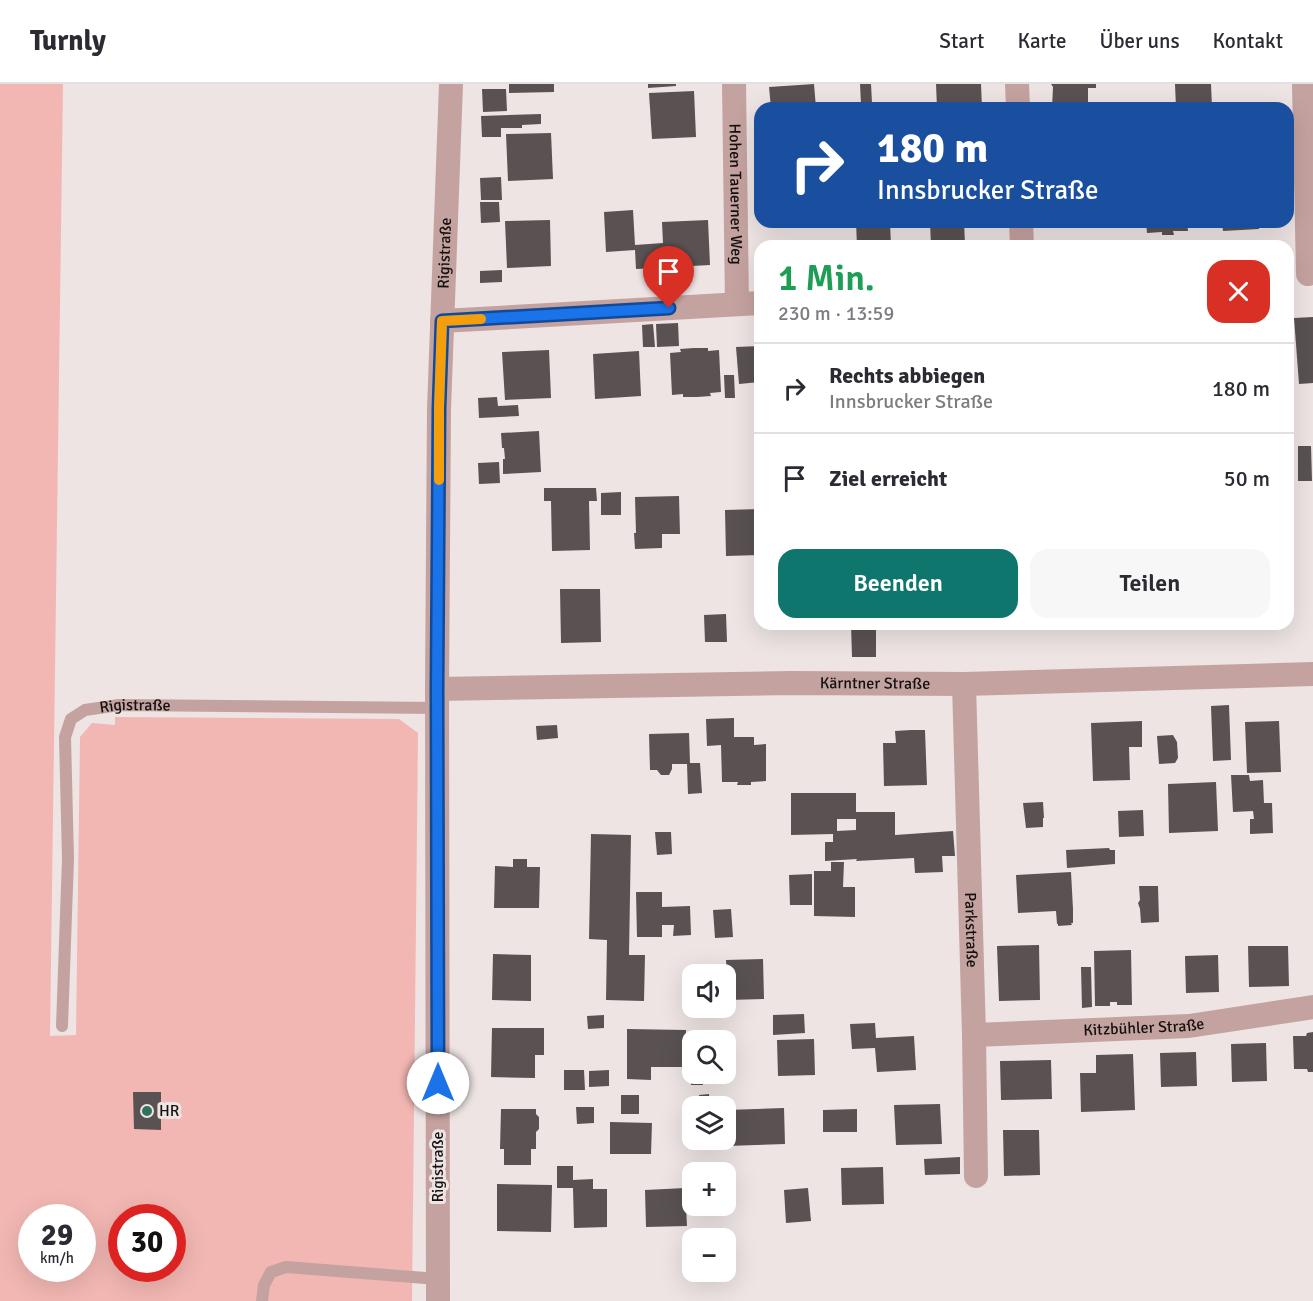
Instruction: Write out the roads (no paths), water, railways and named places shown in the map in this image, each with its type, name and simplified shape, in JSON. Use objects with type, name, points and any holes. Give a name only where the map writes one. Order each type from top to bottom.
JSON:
[{"type":"street","name":"Rigistraße","points":[[438,1290],[439,408],[451,84]]},
{"type":"street","name":"Hohen Tauerner Weg","points":[[734,84],[749,303]]},
{"type":"street","points":[[1017,84],[1018,102]]},
{"type":"street","points":[[1303,274],[1304,84]]},
{"type":"street","points":[[442,321],[749,303]]},
{"type":"street","name":"Kärntner Straße","points":[[437,699],[791,683],[964,684],[1313,674]]},
{"type":"street","name":"Parkstraße","points":[[964,684],[976,1176]]},
{"type":"street","name":"Kitzbühler Straße","points":[[974,1035],[1189,1026],[1313,1007]]},
{"type":"lane","name":"Rigistraße","points":[[62,1026],[68,859],[65,737],[71,719],[85,710],[119,705],[437,699]]},
{"type":"lane","points":[[262,1301],[264,1285],[271,1272],[286,1267],[438,1290]]},
{"type":"place","name":"HR","points":[[147,1111]]}]
